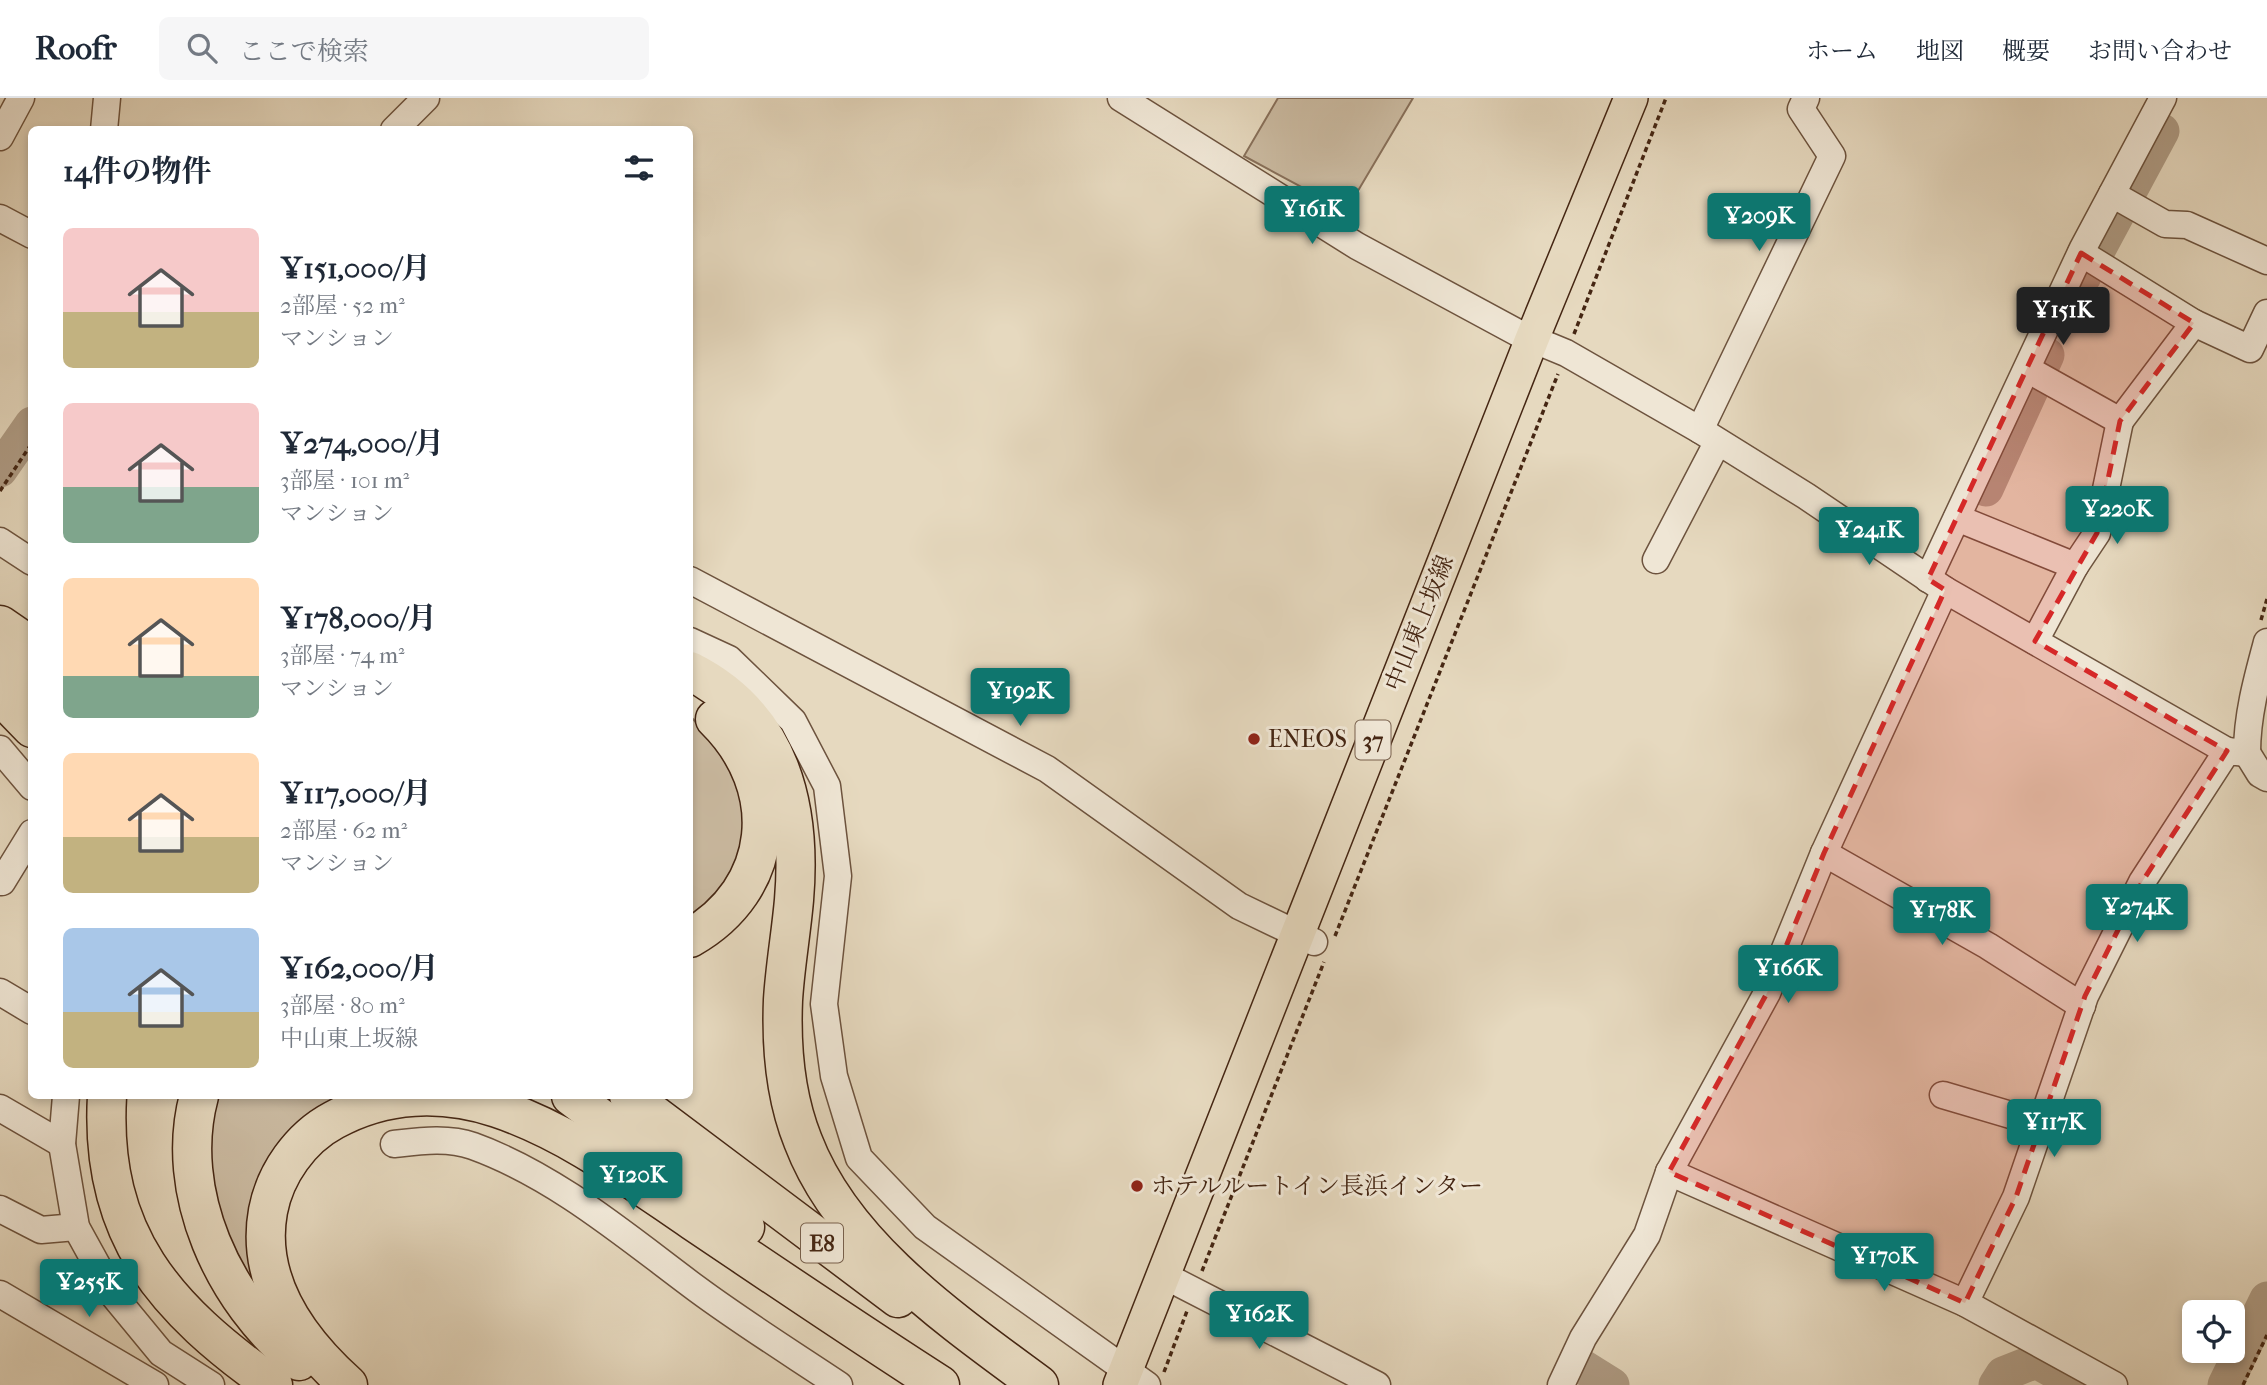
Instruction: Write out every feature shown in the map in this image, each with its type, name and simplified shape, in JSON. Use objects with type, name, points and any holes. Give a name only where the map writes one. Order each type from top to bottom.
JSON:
[{"type":"highway","points":[[0,617],[28,635]]},
{"type":"highway","points":[[0,625],[28,644]]},
{"type":"highway","points":[[0,665],[28,685]]},
{"type":"highway","points":[[693,673],[722,692],[744,712],[762,734],[788,789],[794,822],[796,858],[783,999],[783,1042],[793,1112],[816,1170],[853,1223],[879,1252],[946,1313],[1039,1385]]},
{"type":"highway","points":[[0,695],[28,724]]},
{"type":"highway","points":[[693,702],[717,721],[744,756],[761,801],[763,822],[756,863],[747,883],[715,921],[693,936]]},
{"type":"highway","points":[[107,1099],[110,1168],[117,1197],[140,1254],[177,1307],[223,1349],[273,1385]]},
{"type":"highway","points":[[176,1099],[169,1152],[172,1184],[187,1247],[200,1277],[234,1328],[286,1385]]},
{"type":"highway","points":[[199,1099],[193,1160],[197,1191],[211,1242],[238,1292],[256,1317],[292,1356],[330,1385]]},
{"type":"highway","points":[[348,1385],[312,1348],[282,1306],[268,1259],[268,1212],[283,1170],[310,1138],[326,1124],[368,1104],[399,1099]]},
{"type":"highway","points":[[452,1099],[495,1108],[556,1133],[614,1168],[940,1385]]},
{"type":"highway","name":"E8","points":[[575,1099],[961,1385]]},
{"type":"highway","name":"E8","points":[[633,1099],[754,1192],[1020,1385]]},
{"type":"main road","name":"中山東上坂線","points":[[1550,346],[1631,98]]},
{"type":"main road","name":"中山東上坂線","points":[[1141,1380],[1317,944],[1550,346],[1653,98]]},
{"type":"street","points":[[0,137],[21,98]]},
{"type":"street","points":[[104,126],[107,98]]},
{"type":"street","points":[[398,126],[426,98]]},
{"type":"street","points":[[1121,98],[1357,246],[1550,346],[1708,436],[1806,496],[1936,584],[2237,752],[2267,778]]},
{"type":"street","points":[[1656,560],[1832,156],[1801,109],[1806,98]]},
{"type":"street","points":[[1561,1385],[1583,1338],[1647,1235],[1669,1172],[1767,993],[1936,584],[1957,518],[2081,253],[2162,99]]},
{"type":"street","points":[[2112,194],[2165,224],[2187,225],[2267,261]]},
{"type":"street","points":[[0,218],[28,233]]},
{"type":"street","points":[[2081,253],[2194,323],[2250,349],[2267,313]]},
{"type":"street","points":[[2035,641],[2075,566],[2097,533],[2120,421],[2194,323]]},
{"type":"street","points":[[2026,369],[2120,421]]},
{"type":"street","points":[[1957,518],[2075,566]]},
{"type":"street","points":[[0,541],[28,559]]},
{"type":"street","points":[[693,582],[1047,769],[1239,906],[1317,944]]},
{"type":"street","points":[[693,642],[729,659],[793,720],[827,786],[838,876],[824,1004],[834,1076],[859,1158],[925,1227],[1141,1380]]},
{"type":"street","points":[[1965,1303],[2016,1197],[2082,1006],[2142,882],[2237,752],[2249,719],[2267,642]]},
{"type":"street","points":[[0,749],[28,782]]},
{"type":"street","points":[[2,882],[28,840]]},
{"type":"street","points":[[1824,853],[1988,946],[2082,1006]]},
{"type":"street","points":[[0,992],[28,1010]]},
{"type":"street","points":[[1943,1095],[2041,1124]]},
{"type":"street","points":[[66,1099],[62,1144],[76,1227],[114,1296],[162,1353],[211,1385]]},
{"type":"street","points":[[0,1108],[62,1144]]},
{"type":"street","points":[[394,1144],[435,1140],[471,1145],[511,1163],[590,1209],[724,1309],[839,1385]]},
{"type":"street","points":[[1669,1172],[1965,1303],[2114,1385]]},
{"type":"street","points":[[0,1209],[41,1230],[76,1227]]},
{"type":"street","points":[[1180,1284],[1377,1385]]},
{"type":"street","points":[[0,1294],[155,1385]]},
{"type":"path","points":[[1141,1380],[1317,944],[1550,346],[1666,98]]},
{"type":"path","points":[[0,491],[28,449]]},
{"type":"path","points":[[2242,1385],[2267,1335]]},
{"type":"highlighted area","points":[[2081,253],[2194,323],[2120,421],[2097,533],[2035,641],[2227,751],[2142,882],[2085,996],[2016,1197],[1965,1303],[1669,1172],[1767,993],[1824,853],[1945,590],[1928,579]]},
{"type":"shaded area","points":[[1278,98],[1413,98],[1346,211],[1244,156]]},
{"type":"shaded area","points":[[693,719],[731,759],[748,797],[736,875],[693,916]]},
{"type":"shaded area","points":[[211,1099],[341,1099],[297,1124],[269,1303],[221,1243],[205,1133]]},
{"type":"waterway","points":[[2076,291],[2162,131]]},
{"type":"waterway","points":[[1986,489],[2047,355]]},
{"type":"waterway","points":[[0,470],[28,430]]},
{"type":"waterway","points":[[2225,1385],[2267,1299]]},
{"type":"waterway","points":[[1996,1385],[2003,1374],[2036,1361],[2079,1385]]},
{"type":"waterway","points":[[1580,1365],[1612,1385]]},
{"type":"place","name":"ENEOS","points":[[1254,739]]},
{"type":"place","name":"ホテルルートイン長浜インター","points":[[1137,1186]]}]
